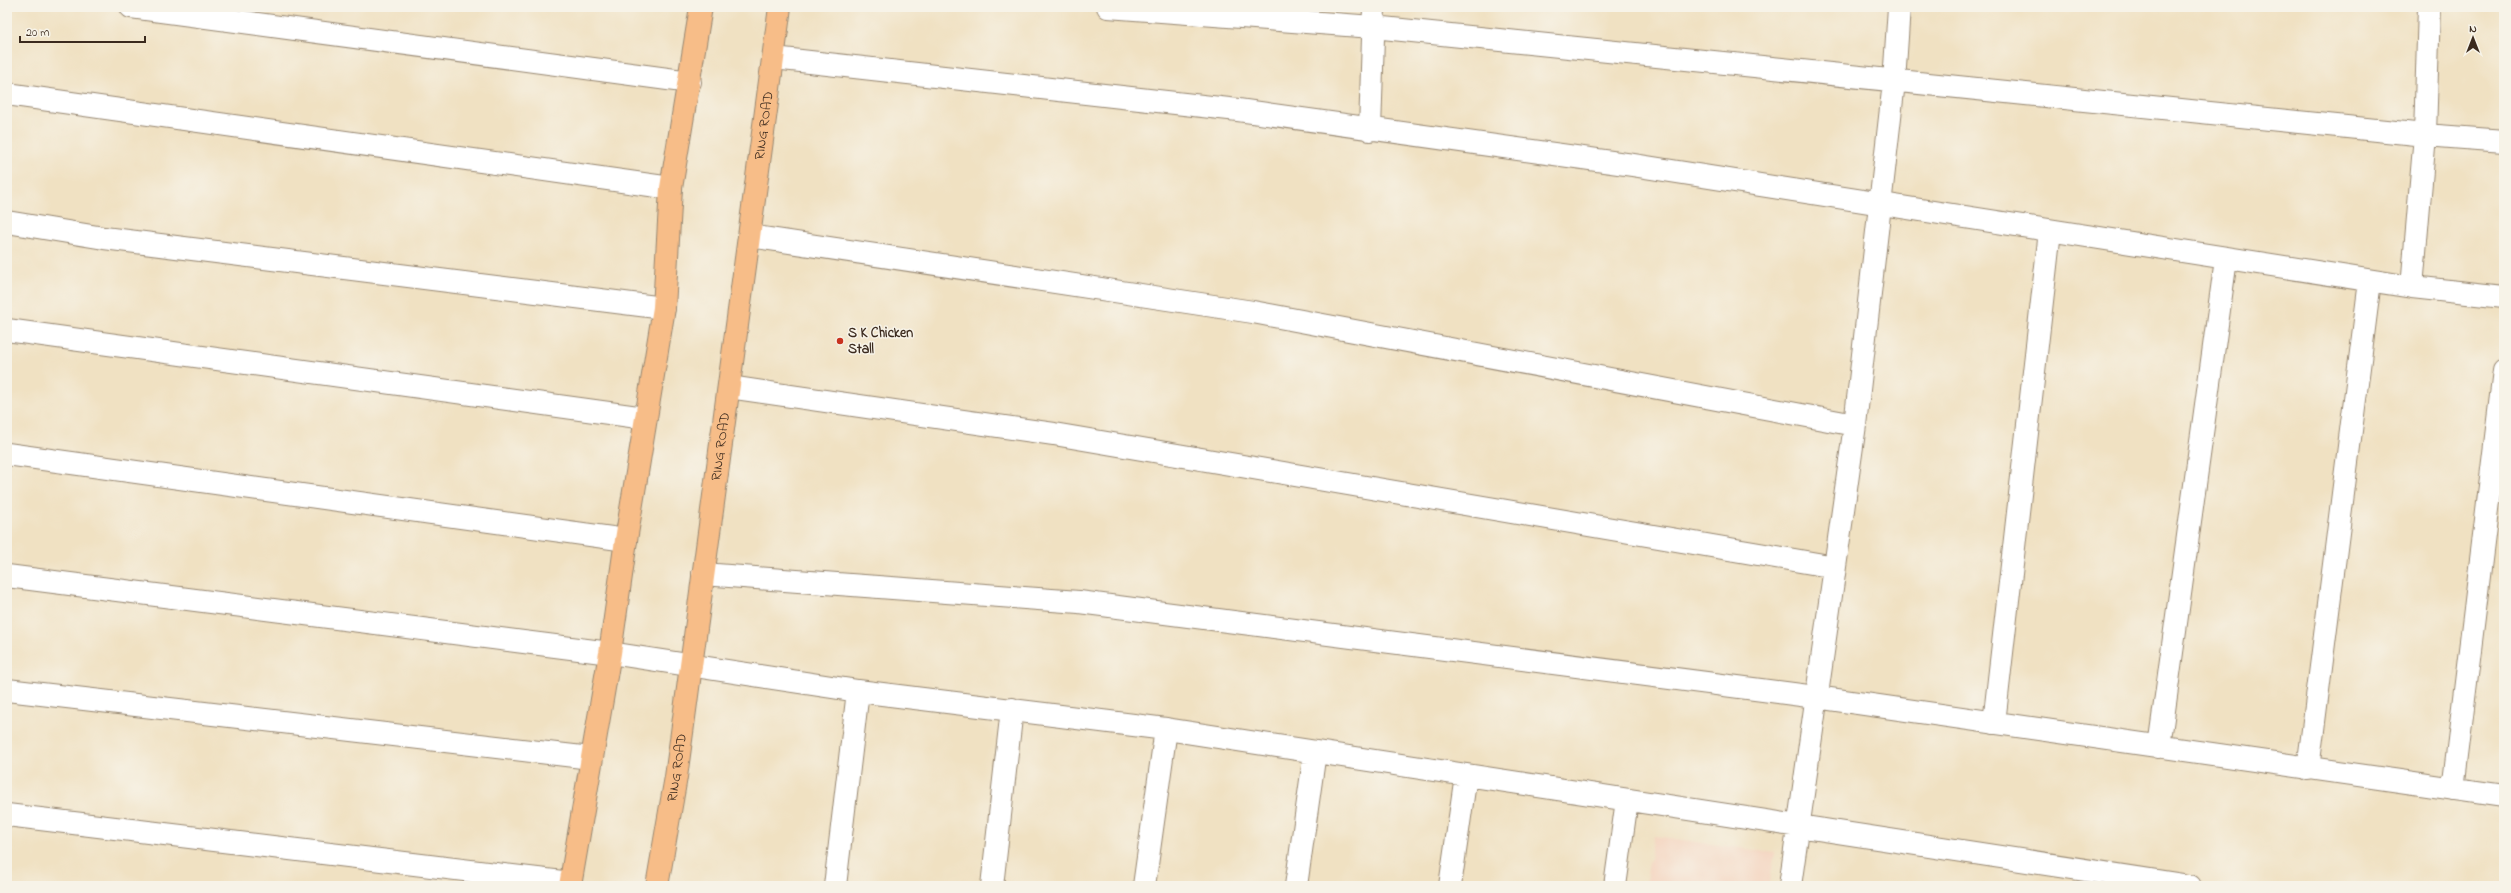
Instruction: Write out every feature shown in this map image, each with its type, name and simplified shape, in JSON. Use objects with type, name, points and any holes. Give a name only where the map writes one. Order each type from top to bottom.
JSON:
[{"type":"main road","points":[[570,885],[610,653],[645,418],[664,308],[671,188],[690,82],[701,7]]},
{"type":"main road","name":"RING ROAD","points":[[656,886],[676,777],[780,7]]},
{"type":"street","points":[[130,7],[690,82]]},
{"type":"street","points":[[1108,7],[1374,17],[1894,82],[2425,135],[2504,141]]},
{"type":"street","points":[[1790,886],[1855,426],[1894,82],[1899,7]]},
{"type":"street","points":[[2412,287],[2425,135],[2429,7]]},
{"type":"street","points":[[1370,130],[1374,17]]},
{"type":"street","points":[[774,58],[1238,110],[1370,130],[1633,165],[2050,232],[2370,281],[2504,297]]},
{"type":"street","points":[[7,94],[671,188]]},
{"type":"street","points":[[7,222],[104,238],[664,308]]},
{"type":"street","points":[[1994,723],[2050,232]]},
{"type":"street","points":[[750,236],[1253,312],[1855,426]]},
{"type":"street","points":[[2159,747],[2226,259]]},
{"type":"street","points":[[2308,768],[2370,281]]},
{"type":"street","points":[[7,330],[645,418]]},
{"type":"street","points":[[2452,789],[2504,371]]},
{"type":"street","points":[[729,387],[1054,434],[1835,567]]},
{"type":"street","points":[[7,454],[626,540]]},
{"type":"street","points":[[703,574],[1079,602],[1816,697],[2504,796]]},
{"type":"street","points":[[7,576],[610,653],[858,690],[1166,729],[1799,828],[2190,886]]},
{"type":"street","points":[[7,690],[591,758]]},
{"type":"street","points":[[835,886],[858,690]]},
{"type":"street","points":[[992,886],[1012,709]]},
{"type":"street","points":[[1144,886],[1166,729]]},
{"type":"street","points":[[1296,886],[1315,752]]},
{"type":"street","points":[[1450,886],[1466,775]]},
{"type":"street","points":[[1615,886],[1627,800]]},
{"type":"street","points":[[7,815],[570,885]]},
{"type":"shaded area","points":[[1654,836],[1775,853],[1768,886],[1645,886]]},
{"type":"place","name":"S K Chicken Stall","points":[[840,341]]}]
